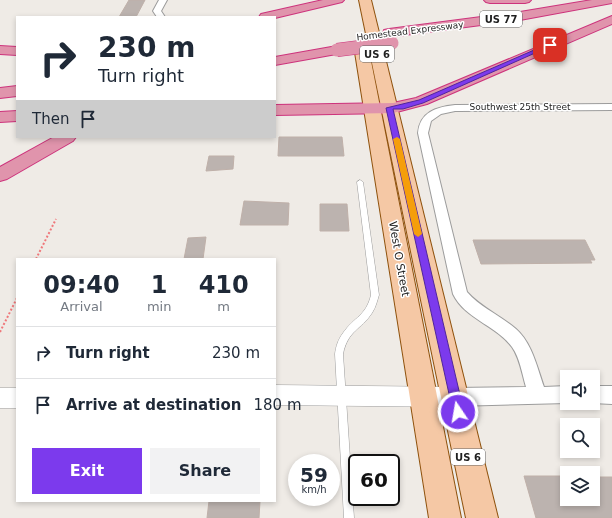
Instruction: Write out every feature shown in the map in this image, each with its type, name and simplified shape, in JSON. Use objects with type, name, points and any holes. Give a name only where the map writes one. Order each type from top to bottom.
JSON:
[{"type":"highway","points":[[269,16],[338,0]]},
{"type":"highway","points":[[490,0],[525,0]]},
{"type":"highway","name":"Homestead Expressway","points":[[391,38],[612,0]]},
{"type":"highway","name":"Homestead Expressway","points":[[333,44],[560,20],[612,10]]},
{"type":"highway","points":[[276,110],[403,107],[421,101],[612,20]]},
{"type":"highway","name":"US 77","points":[[297,44],[333,44]]},
{"type":"highway","points":[[276,48],[333,44]]},
{"type":"highway","points":[[276,61],[333,44]]},
{"type":"highway","name":"US 77","points":[[276,57],[333,44]]},
{"type":"highway","points":[[0,46],[16,46]]},
{"type":"highway","points":[[0,50],[16,51]]},
{"type":"highway","points":[[0,83],[16,81]]},
{"type":"highway","points":[[0,93],[16,91]]},
{"type":"highway","points":[[0,117],[16,116]]},
{"type":"highway","points":[[0,175],[65,138]]},
{"type":"main road","points":[[352,0],[355,15]]},
{"type":"main road","name":"West O Street","points":[[365,0],[424,397],[445,518]]},
{"type":"main road","name":"West O Street","points":[[358,30],[381,108],[455,397],[482,518]]},
{"type":"street","points":[[160,16],[157,11],[163,0]]},
{"type":"street","name":"Southwest 25th Street","points":[[538,396],[522,349],[516,341],[506,331],[474,310],[467,304],[460,294],[423,133],[423,126],[425,120],[437,111],[455,108],[612,107]]},
{"type":"street","points":[[276,395],[424,397],[560,395]]},
{"type":"street","points":[[600,395],[612,395]]},
{"type":"street","points":[[0,398],[16,398]]},
{"type":"lane","points":[[349,518],[339,354],[341,342],[374,306],[375,295],[360,182]]},
{"type":"path","points":[[36,258],[56,219]]},
{"type":"path","points":[[0,332],[16,300]]},
{"type":"building","points":[[129,0],[145,0],[137,16],[120,16]]},
{"type":"building","points":[[279,137],[342,137],[344,156],[278,156]]},
{"type":"building","points":[[209,156],[234,156],[233,169],[206,171]]},
{"type":"building","points":[[244,201],[289,203],[288,225],[240,225]]},
{"type":"building","points":[[320,204],[347,204],[349,231],[320,231]]},
{"type":"building","points":[[206,237],[203,258],[184,258],[188,238]]},
{"type":"building","points":[[473,240],[585,240],[595,260],[590,260],[592,263],[481,264]]},
{"type":"building","points":[[524,476],[560,476],[560,506],[600,506],[600,477],[612,477],[612,518],[536,518]]},
{"type":"building","points":[[209,502],[260,502],[259,518],[207,518]]},
{"type":"slow traffic","points":[[397,139],[418,234]]},
{"type":"route","points":[[458,412],[389,108],[403,107],[414,104],[550,45]]}]
